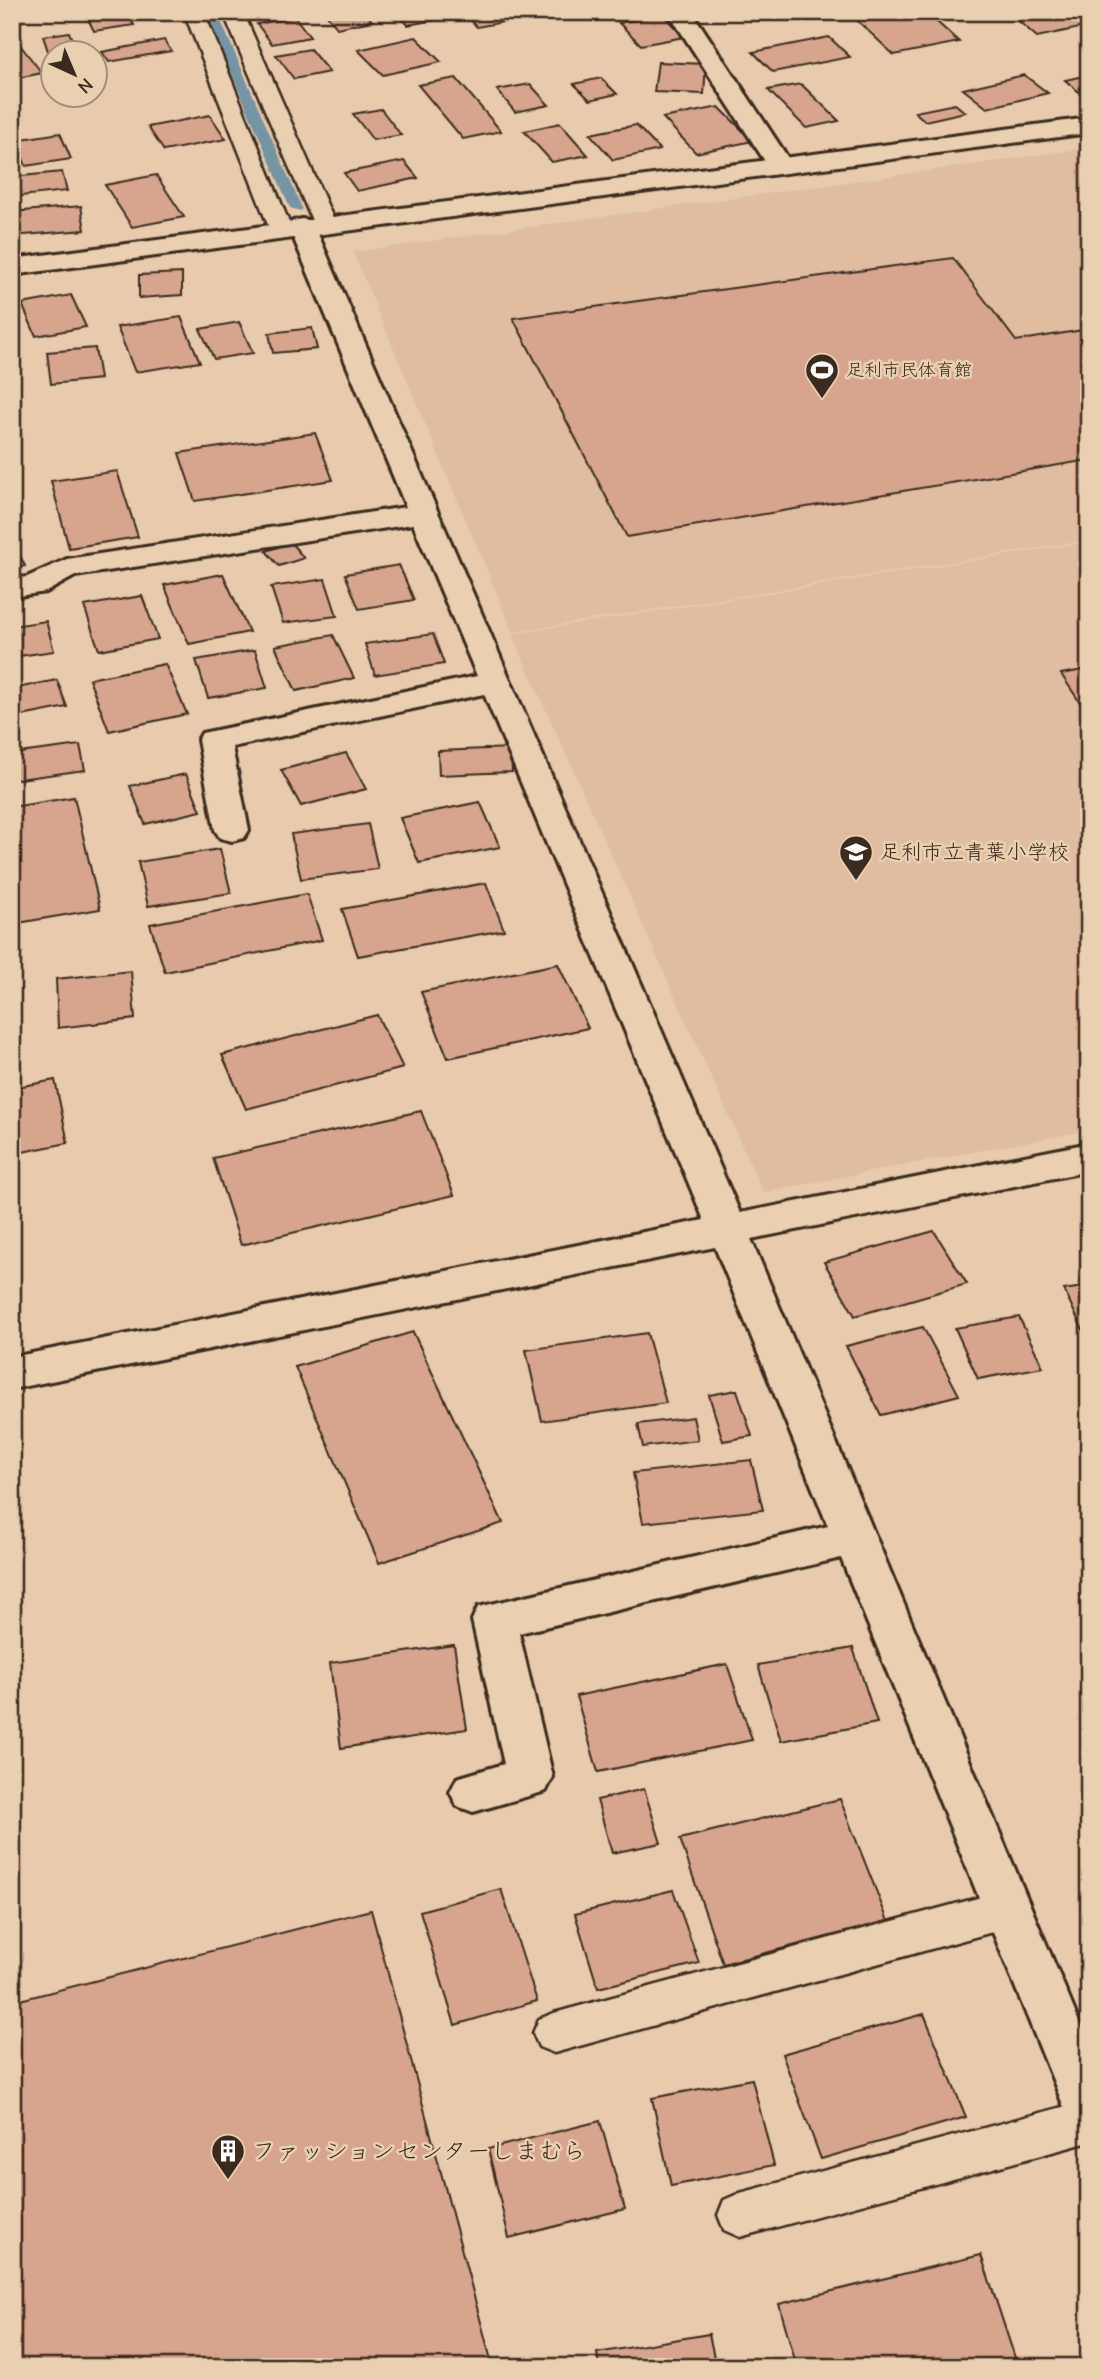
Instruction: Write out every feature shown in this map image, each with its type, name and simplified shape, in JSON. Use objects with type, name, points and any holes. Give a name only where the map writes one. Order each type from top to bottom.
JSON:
[{"type":"street","points":[[680,12],[781,167]]},
{"type":"street","points":[[12,268],[1089,125]]},
{"type":"street","points":[[302,228],[729,1231],[1089,2107]]},
{"type":"street","points":[[12,588],[35,585],[67,568],[423,513]]},
{"type":"street","points":[[232,830],[214,740],[495,682]]},
{"type":"street","points":[[12,1373],[1089,1157]]},
{"type":"street","points":[[473,1792],[530,1777],[494,1620],[854,1538]]},
{"type":"lane","points":[[194,12],[302,228]]},
{"type":"lane","points":[[233,12],[302,228]]},
{"type":"lane","points":[[554,2033],[1007,1909]]},
{"type":"lane","points":[[740,2215],[1089,2121]]},
{"type":"shaded area","points":[[1089,148],[1089,540],[513,632],[353,252]]},
{"type":"shaded area","name":"足利市立青葉小学校","points":[[1089,542],[1089,1130],[763,1192],[512,634]]},
{"type":"building","points":[[325,12],[365,12],[372,21],[337,28]]},
{"type":"building","points":[[397,12],[427,12],[434,20],[408,25]]},
{"type":"building","points":[[463,12],[557,12],[477,27]]},
{"type":"building","points":[[848,12],[926,12],[959,42],[894,55]]},
{"type":"building","points":[[1045,12],[1089,12],[1089,26],[1037,37],[1015,18]]},
{"type":"building","points":[[127,13],[134,25],[94,31],[88,19]]},
{"type":"building","points":[[662,14],[684,37],[641,45],[619,23]]},
{"type":"building","points":[[295,17],[310,37],[272,44],[257,24]]},
{"type":"building","points":[[69,32],[71,38],[44,38],[43,36]]},
{"type":"building","points":[[416,37],[441,62],[383,75],[358,50]]},
{"type":"building","points":[[829,37],[850,57],[773,72],[753,52]]},
{"type":"building","points":[[164,40],[171,51],[109,62],[108,51]]},
{"type":"building","points":[[20,45],[38,68],[38,74],[12,79],[12,47]]},
{"type":"building","points":[[310,49],[329,72],[294,79],[276,55]]},
{"type":"building","points":[[658,62],[706,64],[704,94],[654,92]]},
{"type":"building","points":[[1024,75],[1048,93],[987,108],[963,89]]},
{"type":"building","points":[[1089,75],[1089,96],[1085,97],[1065,80]]},
{"type":"building","points":[[456,78],[501,131],[463,139],[418,85]]},
{"type":"building","points":[[601,78],[617,94],[590,100],[574,84]]},
{"type":"building","points":[[530,84],[549,105],[515,112],[497,90]]},
{"type":"building","points":[[801,84],[839,121],[806,128],[768,90]]},
{"type":"building","points":[[955,104],[965,112],[925,121],[915,112]]},
{"type":"building","points":[[719,107],[753,141],[696,153],[663,118]]},
{"type":"building","points":[[381,109],[401,135],[373,140],[353,114]]},
{"type":"building","points":[[210,115],[226,139],[164,151],[148,127]]},
{"type":"building","points":[[560,123],[588,155],[552,162],[524,131]]},
{"type":"building","points":[[636,125],[660,150],[613,160],[590,134]]},
{"type":"building","points":[[60,133],[71,159],[26,166],[15,140]]},
{"type":"building","points":[[404,161],[418,178],[357,191],[344,173]]},
{"type":"building","points":[[62,172],[67,191],[12,197],[12,177]]},
{"type":"building","points":[[156,175],[184,217],[132,227],[105,185]]},
{"type":"building","points":[[81,206],[85,230],[12,236],[12,212]]},
{"type":"building","name":"足利市民体育館","points":[[953,258],[1016,341],[1089,329],[1089,460],[627,537],[513,318]]},
{"type":"building","points":[[182,273],[182,295],[139,298],[139,275]]},
{"type":"building","points":[[71,295],[86,327],[36,336],[22,304]]},
{"type":"building","points":[[181,317],[200,362],[135,372],[117,327]]},
{"type":"building","points":[[239,322],[253,353],[214,359],[200,329]]},
{"type":"building","points":[[312,328],[317,349],[273,353],[269,333]]},
{"type":"building","points":[[95,348],[100,379],[51,384],[47,352]]},
{"type":"building","points":[[315,433],[333,480],[195,501],[179,453]]},
{"type":"building","points":[[117,471],[138,537],[69,548],[51,481]]},
{"type":"building","points":[[12,539],[25,566],[12,569]]},
{"type":"building","points":[[291,543],[304,558],[279,566],[266,551]]},
{"type":"building","points":[[399,565],[414,600],[359,609],[345,574]]},
{"type":"building","points":[[223,574],[249,632],[189,644],[164,585]]},
{"type":"building","points":[[325,579],[337,616],[283,623],[271,587]]},
{"type":"building","points":[[142,596],[158,639],[99,650],[84,606]]},
{"type":"building","points":[[46,621],[54,651],[12,657],[12,626]]},
{"type":"building","points":[[433,634],[444,664],[375,675],[365,644]]},
{"type":"building","points":[[333,635],[354,678],[296,691],[275,646]]},
{"type":"building","points":[[255,650],[267,688],[208,698],[196,660]]},
{"type":"building","points":[[165,664],[187,714],[109,731],[89,679]]},
{"type":"building","points":[[1089,669],[1089,716],[1061,674]]},
{"type":"building","points":[[57,680],[67,707],[12,718],[12,689]]},
{"type":"building","points":[[80,745],[85,770],[12,780],[12,754]]},
{"type":"building","points":[[511,748],[512,772],[439,775],[438,751]]},
{"type":"building","points":[[346,753],[366,789],[301,806],[281,770]]},
{"type":"building","points":[[186,774],[201,811],[145,824],[130,786]]},
{"type":"building","points":[[74,797],[100,909],[12,924],[12,807]]},
{"type":"building","points":[[480,802],[500,847],[419,863],[400,818]]},
{"type":"building","points":[[368,824],[378,869],[301,879],[291,834]]},
{"type":"building","points":[[220,849],[231,893],[148,906],[138,862]]},
{"type":"building","points":[[486,883],[504,930],[358,956],[342,909]]},
{"type":"building","points":[[307,894],[322,940],[165,972],[150,924]]},
{"type":"building","points":[[558,964],[588,1028],[448,1058],[421,992]]},
{"type":"building","points":[[131,971],[135,1019],[58,1028],[56,979]]},
{"type":"building","points":[[377,1015],[403,1068],[246,1109],[222,1055]]},
{"type":"building","points":[[55,1080],[68,1143],[12,1154],[12,1088]]},
{"type":"building","points":[[421,1111],[454,1195],[241,1245],[213,1158]]},
{"type":"building","points":[[934,1231],[967,1284],[855,1316],[824,1262]]},
{"type":"building","points":[[1089,1286],[1089,1343],[1064,1290]]},
{"type":"building","points":[[1019,1317],[1043,1367],[978,1379],[955,1328]]},
{"type":"building","points":[[923,1327],[959,1395],[881,1415],[846,1346]]},
{"type":"building","points":[[413,1332],[503,1523],[379,1563],[295,1367]]},
{"type":"building","points":[[647,1333],[666,1403],[542,1421],[526,1350]]},
{"type":"building","points":[[737,1390],[752,1436],[723,1441],[709,1395]]},
{"type":"building","points":[[693,1417],[698,1440],[643,1447],[638,1424]]},
{"type":"building","points":[[751,1460],[763,1510],[643,1523],[633,1473]]},
{"type":"building","points":[[454,1645],[467,1729],[341,1748],[330,1663]]},
{"type":"building","points":[[853,1648],[877,1723],[781,1741],[758,1665]]},
{"type":"building","points":[[727,1664],[752,1740],[598,1772],[576,1696]]},
{"type":"building","points":[[644,1789],[661,1843],[612,1853],[597,1800]]},
{"type":"building","points":[[840,1799],[888,1921],[723,1964],[680,1839]]},
{"type":"building","points":[[501,1889],[537,2001],[455,2025],[420,1911]]},
{"type":"building","points":[[673,1890],[699,1963],[598,1988],[575,1914]]},
{"type":"building","name":"ファッションセンターしまむら","points":[[371,1910],[491,2360],[469,2367],[12,2367],[12,2002]]},
{"type":"building","points":[[924,2014],[966,2117],[821,2159],[782,2054]]},
{"type":"building","points":[[752,2079],[774,2165],[671,2186],[652,2098]]},
{"type":"building","points":[[600,2121],[625,2209],[509,2238],[488,2149]]},
{"type":"building","points":[[981,2255],[1018,2367],[797,2367],[779,2304]]},
{"type":"building","points":[[709,2334],[716,2367],[599,2367],[597,2353]]},
{"type":"waterway","points":[[211,12],[296,208]]},
{"type":"place","name":"足利市民体育館","points":[[822,400]]},
{"type":"place","name":"足利市立青葉小学校","points":[[856,882]]},
{"type":"place","name":"ファッションセンターしまむら","points":[[228,2181]]}]
